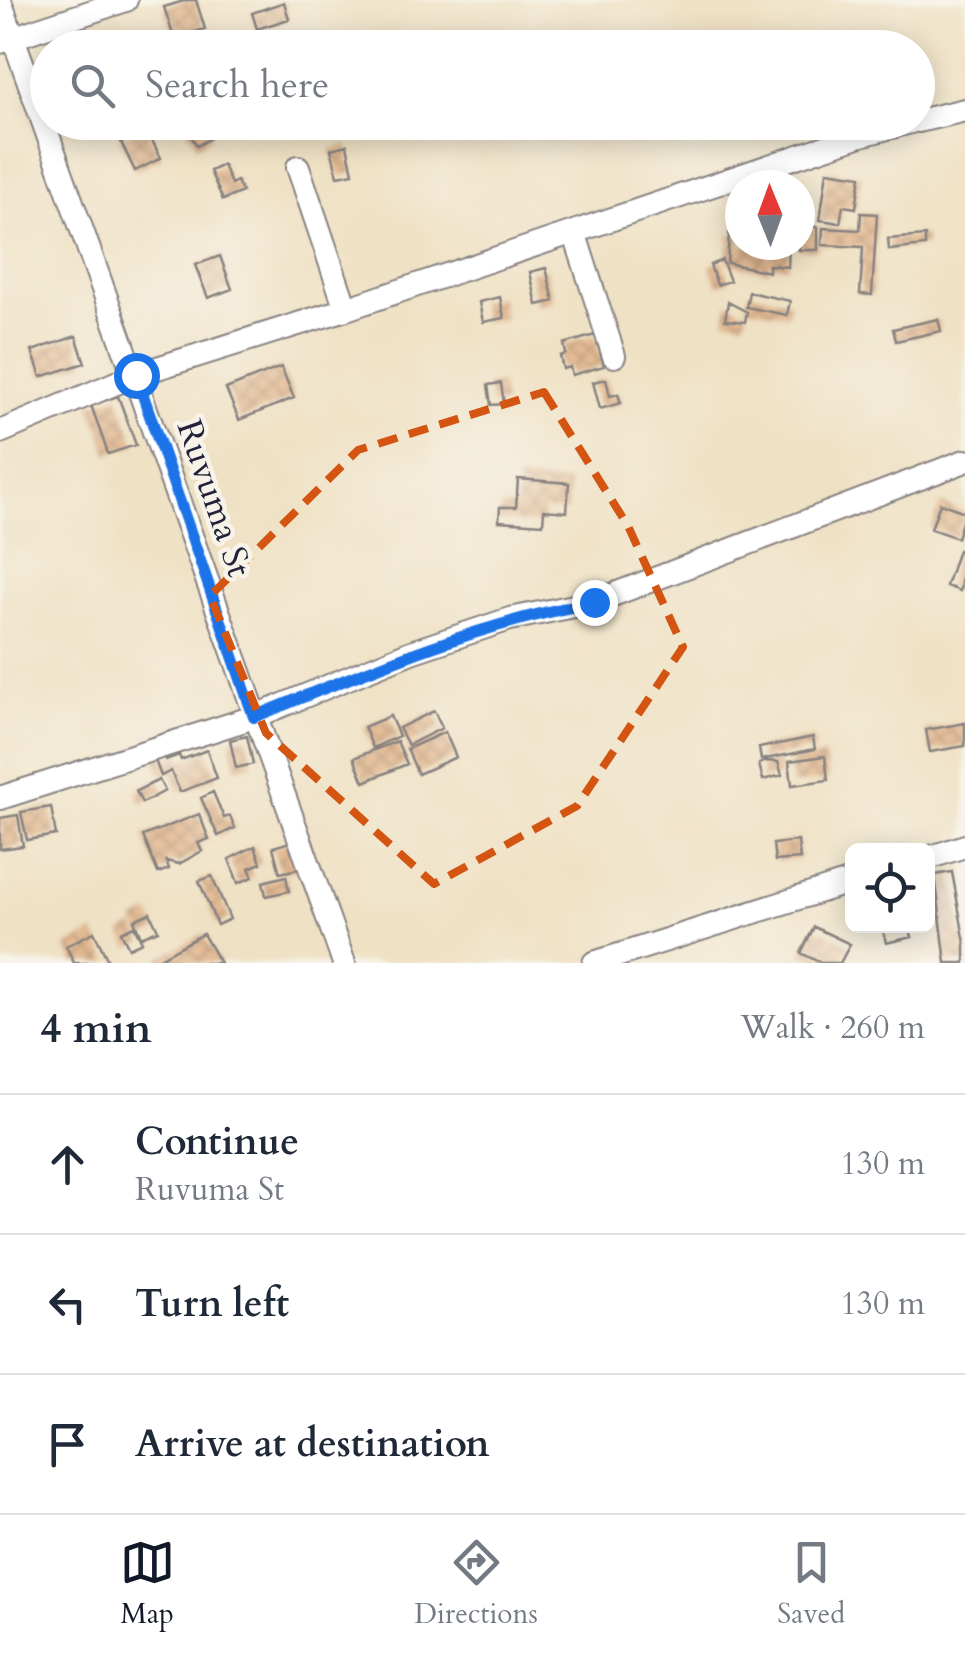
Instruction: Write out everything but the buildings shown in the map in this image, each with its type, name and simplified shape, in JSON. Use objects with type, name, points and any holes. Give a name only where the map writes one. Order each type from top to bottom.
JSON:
[{"type":"street","points":[[34,30],[126,0]]},
{"type":"street","name":"Ruvuma St","points":[[0,1],[6,39],[30,101]]},
{"type":"street","points":[[6,39],[30,31]]},
{"type":"street","points":[[935,117],[965,110]]},
{"type":"street","name":"Ruvuma St","points":[[45,140],[136,375],[344,963]]},
{"type":"street","points":[[0,432],[136,375],[346,309],[846,140]]},
{"type":"street","points":[[298,167],[346,309]]},
{"type":"street","points":[[574,232],[614,356]]},
{"type":"street","points":[[0,798],[254,717],[410,652],[510,619],[594,602],[965,461]]},
{"type":"street","points":[[935,856],[965,846]]},
{"type":"street","points":[[594,963],[845,883]]},
{"type":"highlighted area","points":[[544,392],[628,526],[683,647],[577,806],[434,884],[266,733],[210,596],[358,450]]},
{"type":"route","points":[[136,375],[254,717],[410,652],[510,619],[594,602]]}]
